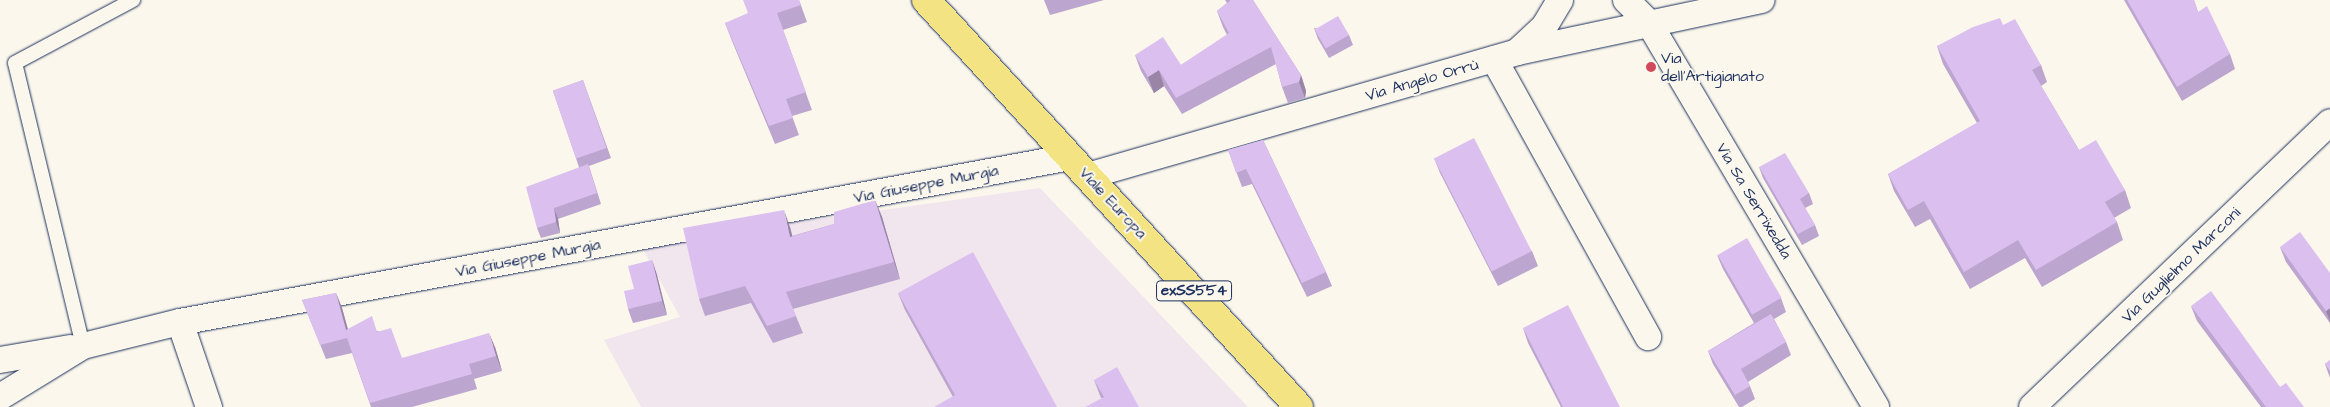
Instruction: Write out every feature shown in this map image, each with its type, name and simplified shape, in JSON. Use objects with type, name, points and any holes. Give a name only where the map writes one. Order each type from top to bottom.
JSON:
[{"type":"main road","name":"Viale Europa","points":[[926,0],[1299,407]]},
{"type":"street","points":[[1560,0],[1544,27],[1506,56],[1648,337]]},
{"type":"street","name":"Via Sa Serrixedda","points":[[1626,0],[1649,23],[1876,407]]},
{"type":"street","name":"Via Angelo Orrù","points":[[1079,167],[1506,56],[1649,23],[1762,0]]},
{"type":"street","name":"Via Guglielmo Marconi","points":[[2032,407],[2330,122]]},
{"type":"street","name":"Via Giuseppe Murgia","points":[[0,397],[83,346],[180,322],[1079,167]]},
{"type":"street","points":[[180,322],[209,407]]},
{"type":"street","points":[[0,360],[83,346]]},
{"type":"lane","points":[[83,346],[15,63],[133,0]]},
{"type":"shaded area","points":[[1040,188],[1248,407],[641,407],[604,340],[680,317],[640,244]]},
{"type":"building","points":[[743,0],[799,0],[801,5],[777,13],[806,92],[786,99],[793,118],[769,126],[725,23],[748,13]]},
{"type":"building","points":[[1230,0],[1253,0],[1301,75],[1299,82],[1282,87],[1271,47],[1176,98],[1159,70],[1148,77],[1135,55],[1163,37],[1181,65],[1229,33],[1217,11]]},
{"type":"building","points":[[2127,0],[2194,0],[2198,12],[2207,6],[2230,54],[2177,87]]},
{"type":"building","points":[[1338,16],[1349,35],[1326,49],[1315,30]]},
{"type":"building","points":[[2000,18],[2003,25],[2015,19],[2041,65],[2032,70],[2079,150],[2096,140],[2125,190],[2105,202],[2117,222],[2036,270],[2018,240],[1964,272],[1924,201],[1908,210],[1888,174],[1980,121],[1937,46],[1973,27]]},
{"type":"building","points":[[583,80],[606,148],[576,158],[553,90]]},
{"type":"building","points":[[1474,138],[1532,251],[1492,272],[1434,158]]},
{"type":"building","points":[[1263,140],[1326,272],[1302,283],[1246,169],[1236,173],[1228,150]]},
{"type":"building","points":[[1785,153],[1809,193],[1800,199],[1815,225],[1798,234],[1759,167]]},
{"type":"building","points":[[588,164],[597,193],[554,208],[556,222],[537,228],[526,187]]},
{"type":"building","points":[[875,200],[894,262],[786,292],[796,316],[767,326],[745,286],[699,299],[683,228],[784,210],[790,237],[834,224],[834,212]]},
{"type":"building","points":[[2300,232],[2330,273],[2330,308],[2326,311],[2280,247]]},
{"type":"building","points":[[1747,238],[1782,298],[1752,315],[1718,255]]},
{"type":"building","points":[[973,252],[1057,407],[934,407],[955,395],[898,293]]},
{"type":"building","points":[[652,260],[662,301],[628,309],[624,291],[634,289],[628,266]]},
{"type":"building","points":[[2211,291],[2280,387],[2286,383],[2304,407],[2266,407],[2191,306]]},
{"type":"building","points":[[336,293],[346,330],[372,316],[377,332],[391,328],[402,358],[489,333],[496,356],[469,364],[472,374],[370,403],[347,338],[320,345],[302,300]]},
{"type":"building","points":[[1568,305],[1620,407],[1563,407],[1523,328]]},
{"type":"building","points":[[1771,314],[1786,342],[1741,369],[1750,386],[1735,395],[1708,351]]},
{"type":"building","points":[[2330,360],[2330,371],[2325,364]]},
{"type":"building","points":[[1117,367],[1139,407],[1085,407],[1104,397],[1094,380]]},
{"type":"place","name":"Via dell'Artigianato","points":[[1651,67]]}]
